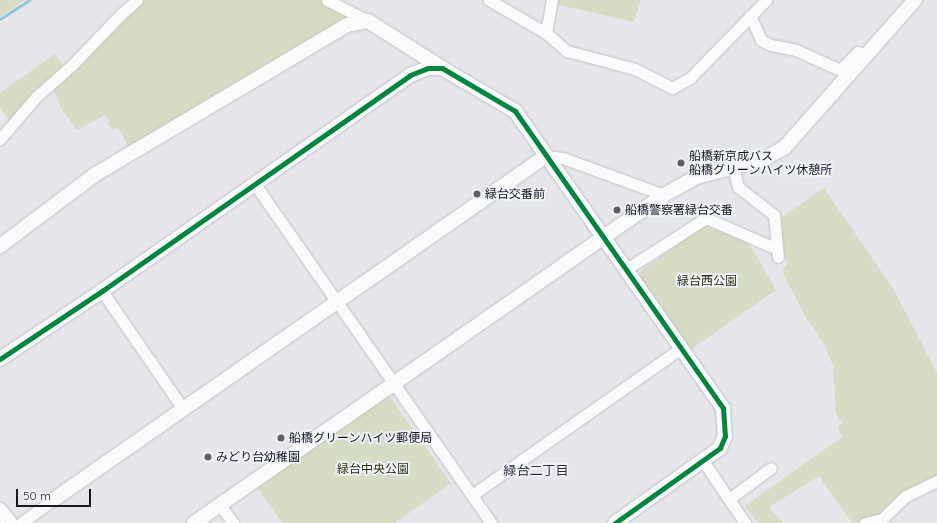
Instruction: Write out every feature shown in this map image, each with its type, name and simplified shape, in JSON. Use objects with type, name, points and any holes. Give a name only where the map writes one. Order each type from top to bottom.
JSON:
[{"type":"street","points":[[0,139],[36,97],[72,66],[121,14],[138,0]]},
{"type":"street","points":[[328,0],[368,21],[514,111],[680,349],[723,408],[723,443],[703,461],[615,523]]},
{"type":"street","points":[[489,0],[546,33],[567,51],[635,69],[672,88],[690,78],[766,0]]},
{"type":"street","points":[[546,33],[552,0]]},
{"type":"street","points":[[194,523],[664,195],[696,176],[762,160],[784,148],[915,0]]},
{"type":"street","points":[[750,16],[761,40],[771,45],[796,50],[840,70],[858,52],[865,58]]},
{"type":"street","points":[[0,246],[96,174],[340,28],[368,21]]},
{"type":"street","points":[[0,359],[102,291],[410,75],[428,68],[442,68]]},
{"type":"street","points":[[21,523],[546,156],[562,158],[664,195]]},
{"type":"street","points":[[625,270],[706,218],[777,253],[774,215],[738,187],[733,167]]},
{"type":"street","points":[[254,183],[491,523]]},
{"type":"street","points":[[102,291],[183,409]]},
{"type":"street","points":[[472,495],[680,349]]},
{"type":"street","points":[[703,461],[745,523]]},
{"type":"street","points":[[729,499],[771,468]]},
{"type":"street","points":[[865,523],[882,518],[906,496],[937,481]]},
{"type":"street","points":[[220,505],[233,523]]},
{"type":"street","points":[[0,510],[10,523]]},
{"type":"green space","points":[[0,0],[25,0],[0,17]]},
{"type":"green space","points":[[145,0],[321,0],[347,14],[346,19],[130,149],[118,128],[113,130],[107,123],[110,121],[105,115],[77,130],[61,108],[53,88],[138,4]]},
{"type":"green space","points":[[556,0],[641,0],[634,22],[555,4]]},
{"type":"green space","points":[[55,54],[64,67],[9,120],[0,107],[0,93]]},
{"type":"green space","points":[[824,188],[894,290],[937,373],[937,479],[880,516],[852,523],[819,476],[769,507],[783,523],[758,523],[745,506],[842,437],[837,427],[842,423],[836,413],[833,366],[825,345],[805,316],[784,275],[783,269],[788,264],[783,254],[779,219]]},
{"type":"green space","name":"緑台西公園","points":[[704,225],[749,243],[776,290],[690,350],[634,276]]},
{"type":"green space","name":"緑台中央公園","points":[[387,393],[451,483],[395,523],[282,523],[256,486]]},
{"type":"waterway","points":[[0,19],[29,0]]},
{"type":"cycle path","points":[[0,359],[102,291],[410,75],[428,68],[442,68],[515,111],[723,408],[725,436],[720,448],[615,523]]},
{"type":"place","name":"船橋新京成バス 船橋グリーンハイツ休憩所","points":[[681,163]]},
{"type":"place","name":"緑台交番前","points":[[477,194]]},
{"type":"place","name":"船橋警察署緑台交番","points":[[617,210]]},
{"type":"place","name":"船橋グリーンハイツ郵便局","points":[[281,438]]},
{"type":"place","name":"みどり台幼稚園","points":[[208,457]]},
{"type":"district","name":"緑台二丁目","points":[[536,470]]}]
